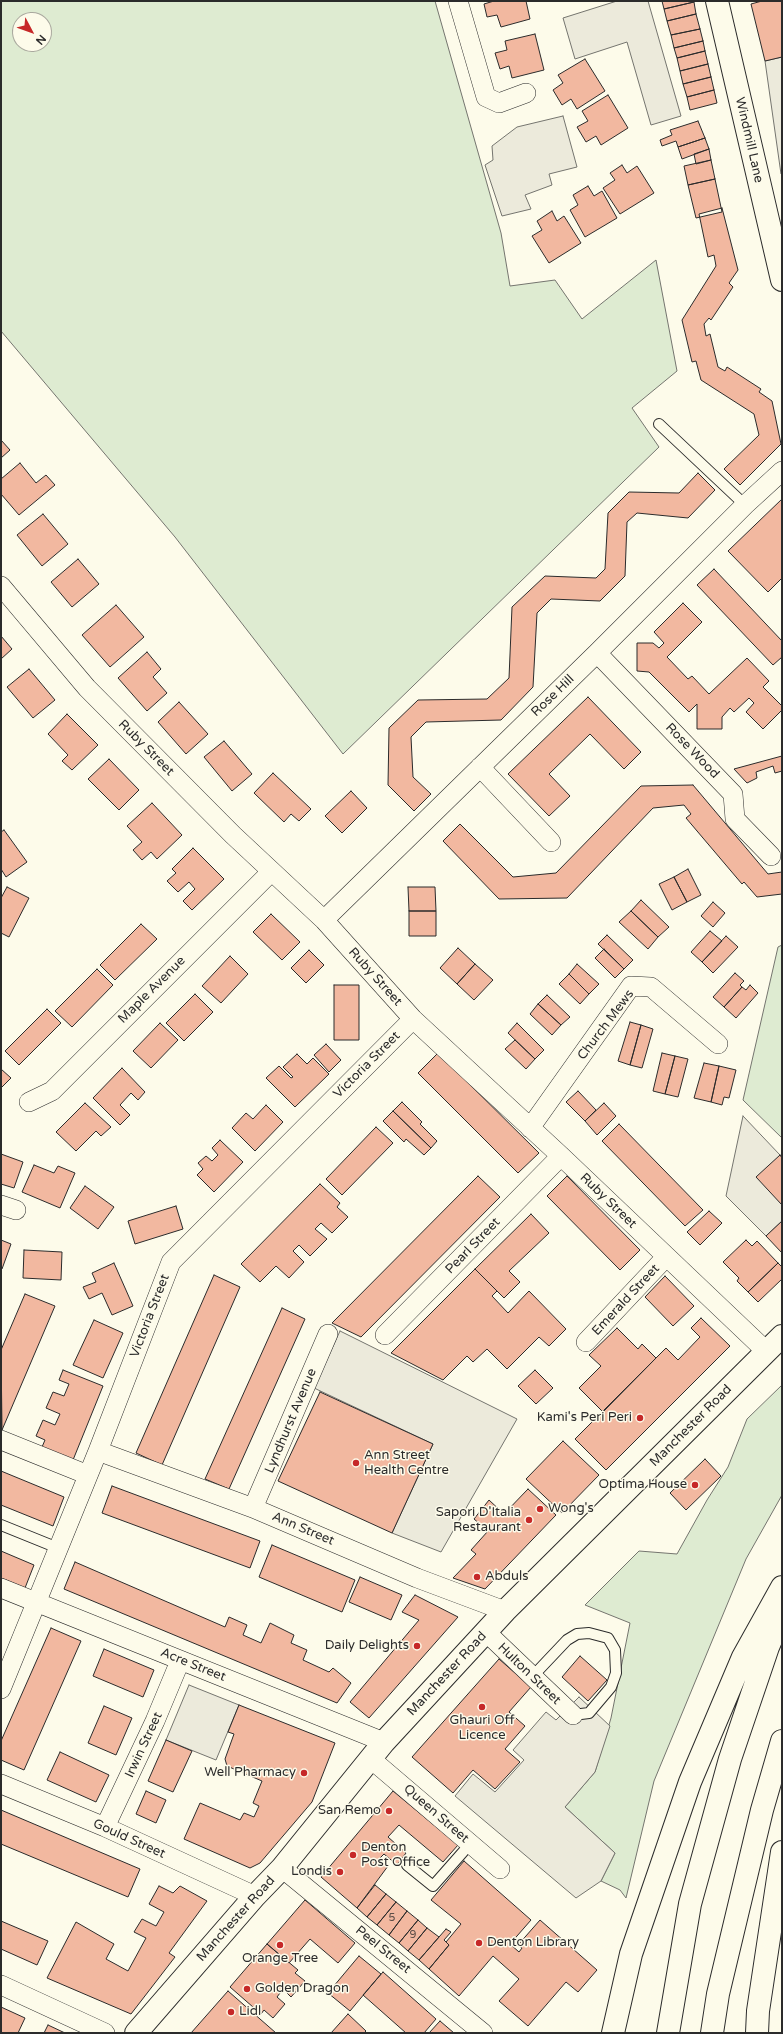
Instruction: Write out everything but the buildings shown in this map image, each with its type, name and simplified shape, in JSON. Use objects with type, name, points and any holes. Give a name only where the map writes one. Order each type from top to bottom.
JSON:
[{"type":"main road","name":"Windmill Lane","points":[[717,1],[778,246],[782,280]]},
{"type":"main road","name":"Manchester Road","points":[[136,2033],[255,1896],[282,1868],[378,1751],[505,1611],[782,1336]]},
{"type":"main road","points":[[613,2033],[631,1954],[690,1782],[743,1657],[782,1587]]},
{"type":"main road","points":[[668,2033],[690,1904],[730,1759],[768,1648],[782,1614]]},
{"type":"main road","points":[[712,2033],[718,1994],[762,1810],[782,1741]]},
{"type":"main road","points":[[757,2033],[782,1852]]},
{"type":"street","points":[[458,1],[486,97],[499,103],[526,93]]},
{"type":"street","name":"Rose Hill","points":[[324,920],[597,653],[745,505],[782,471]]},
{"type":"street","name":"Ruby Street","points":[[1,586],[87,688],[271,872],[324,920],[412,1019],[561,1156],[766,1351]]},
{"type":"street","name":"Rose Wood","points":[[597,653],[733,794],[735,819],[771,856]]},
{"type":"street","points":[[480,767],[551,842]]},
{"type":"street","name":"Maple Avenue","points":[[29,1102],[52,1091],[271,872]]},
{"type":"street","name":"Church Mews","points":[[530,1128],[631,986],[651,988],[718,1044]]},
{"type":"street","name":"Victoria Street","points":[[1,1689],[98,1450],[171,1262],[412,1019]]},
{"type":"street","name":"Pearl Street","points":[[385,1336],[561,1156]]},
{"type":"street","name":"Emerald Street","points":[[586,1342],[666,1257]]},
{"type":"street","name":"Lyndhurst Avenue","points":[[253,1508],[328,1334]]},
{"type":"street","points":[[1,1440],[88,1475]]},
{"type":"street","name":"Ann Street","points":[[98,1450],[253,1508],[417,1578],[505,1611]]},
{"type":"street","name":"Acre Street","points":[[1,1588],[180,1661],[378,1751]]},
{"type":"street","name":"Hulton Street","points":[[486,1632],[573,1715]]},
{"type":"street","name":"Irwin Street","points":[[105,1828],[155,1721],[180,1661]]},
{"type":"street","name":"Queen Street","points":[[378,1751],[470,1844],[500,1870]]},
{"type":"street","name":"Gould Street","points":[[1,1784],[105,1828],[255,1896]]},
{"type":"street","name":"Peel Street","points":[[282,1868],[483,2033]]},
{"type":"street","points":[[1,1985],[105,2033]]},
{"type":"lane","points":[[659,424],[745,505]]},
{"type":"lane","points":[[1,1526],[58,1548]]},
{"type":"lane","points":[[532,1677],[567,1640],[578,1634],[589,1633],[608,1638],[615,1650],[616,1673],[610,1687],[589,1713],[573,1715]]},
{"type":"lane","points":[[407,1865],[433,1886],[470,1844]]},
{"type":"green space","points":[[1,1],[435,1],[501,233],[510,286],[555,280],[582,319],[656,260],[677,371],[632,408],[659,447],[343,754],[175,537],[1,331]]},
{"type":"green space","points":[[782,945],[782,1138],[743,1100],[778,947]]},
{"type":"green space","points":[[782,1385],[782,1495],[746,1559],[654,1781],[626,1898],[620,1890],[601,1881],[615,1853],[565,1807],[595,1772],[611,1718],[630,1623],[585,1605],[639,1551],[677,1554],[707,1500],[728,1467],[747,1419]]},
{"type":"shaded area","points":[[617,1],[648,1],[681,116],[651,125],[627,42],[575,59],[563,18]]},
{"type":"shaded area","points":[[782,57],[782,174],[781,174],[765,61]]},
{"type":"shaded area","points":[[563,116],[577,167],[549,174],[552,185],[525,195],[531,209],[502,216],[485,165],[493,160],[492,146],[517,127]]},
{"type":"shaded area","points":[[743,1116],[780,1155],[782,1221],[766,1236],[726,1196]]},
{"type":"shaded area","points":[[340,1331],[517,1419],[441,1552],[392,1533],[433,1444],[314,1388]]},
{"type":"shaded area","points":[[189,1685],[239,1705],[216,1760],[166,1740]]},
{"type":"shaded area","points":[[579,1697],[610,1726],[595,1772],[565,1807],[615,1853],[601,1881],[576,1898],[455,1796],[473,1774],[495,1792],[524,1760],[513,1750],[546,1712],[556,1720]]},
{"type":"place","name":"Kami's Peri Peri","points":[[640,1418]]},
{"type":"place","name":"Ann Street Health Centre","points":[[356,1463]]},
{"type":"place","name":"Optima House","points":[[695,1485]]},
{"type":"place","name":"Wong's","points":[[540,1509]]},
{"type":"place","name":"Sapori D'Italia Restaurant","points":[[529,1520]]},
{"type":"place","name":"Abduls","points":[[477,1577]]},
{"type":"place","name":"Daily Delights","points":[[417,1646]]},
{"type":"place","name":"Ghauri Off Licence","points":[[482,1707]]},
{"type":"place","name":"Well Pharmacy","points":[[304,1773]]},
{"type":"place","name":"San Remo","points":[[389,1811]]},
{"type":"place","name":"Denton Post Office","points":[[353,1855]]},
{"type":"place","name":"Londis","points":[[340,1872]]},
{"type":"place","name":"Denton Library","points":[[479,1943]]},
{"type":"place","name":"Orange Tree","points":[[280,1945]]},
{"type":"place","name":"Golden Dragon","points":[[247,1989]]},
{"type":"place","name":"Lidl","points":[[231,2012]]}]
